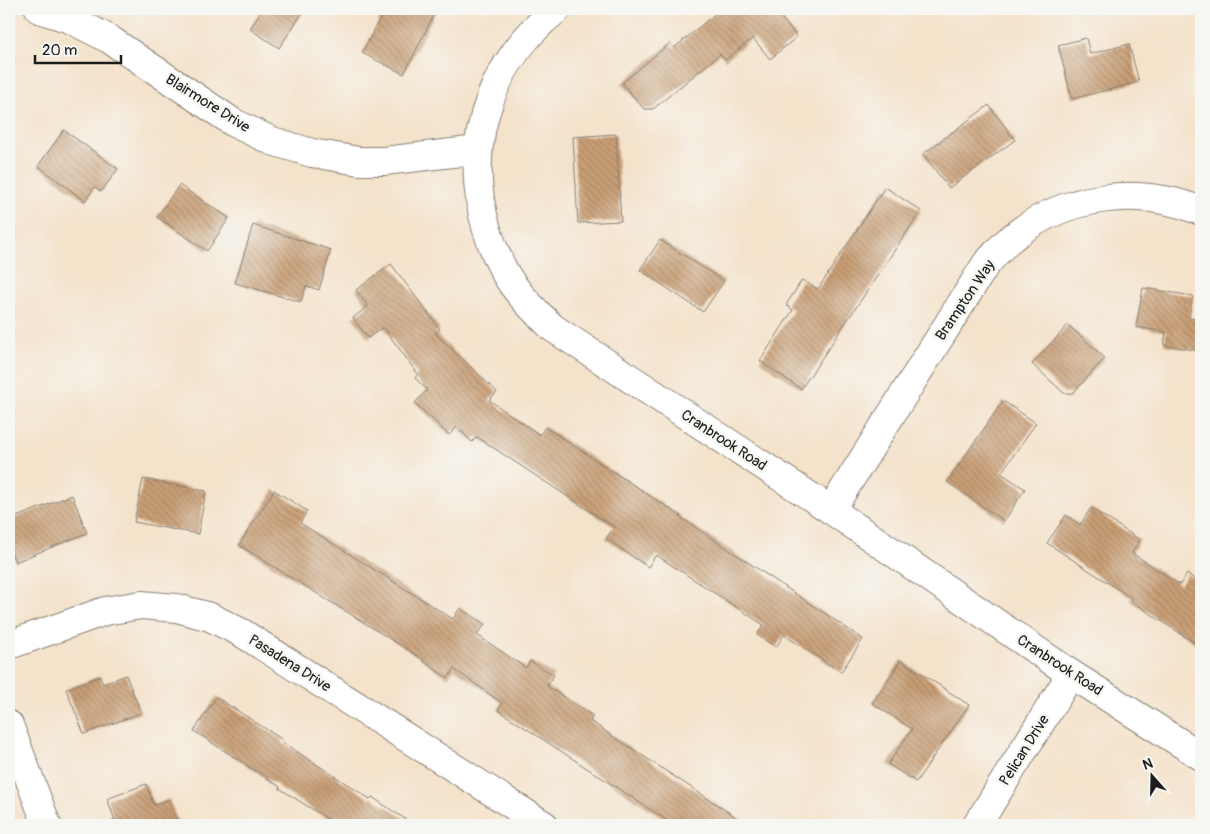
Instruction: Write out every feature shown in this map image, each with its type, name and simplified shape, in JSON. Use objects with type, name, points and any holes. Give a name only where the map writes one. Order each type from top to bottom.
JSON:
[{"type":"street","name":"Blairmore Drive","points":[[39,9],[70,19],[108,39],[234,123],[272,141],[312,153],[359,160],[384,161],[478,150]]},
{"type":"street","name":"Cranbrook Road","points":[[557,9],[540,22],[514,52],[495,85],[482,122],[478,150],[478,196],[488,237],[504,272],[527,304],[553,328],[831,510],[1071,674],[1201,756]]},
{"type":"street","name":"Brampton Way","points":[[831,510],[986,264],[1013,237],[1044,216],[1069,206],[1117,196],[1156,198],[1201,211]]},
{"type":"street","name":"Pasadena Drive","points":[[9,645],[104,610],[141,605],[178,608],[210,616],[242,633],[544,825]]},
{"type":"street","name":"Pelican Drive","points":[[977,825],[1071,674]]},
{"type":"street","points":[[9,725],[48,825]]},
{"type":"building","points":[[262,9],[305,9],[279,48],[250,29]]},
{"type":"building","points":[[385,9],[437,9],[404,74],[362,53]]},
{"type":"building","points":[[721,9],[774,9],[797,37],[770,59],[753,38],[725,60],[720,54],[653,109],[644,109],[622,83],[670,43],[674,48]]},
{"type":"building","points":[[1086,38],[1090,54],[1129,44],[1139,82],[1072,99],[1058,45]]},
{"type":"building","points":[[989,105],[1015,140],[949,188],[923,154]]},
{"type":"building","points":[[64,130],[118,169],[101,192],[95,187],[85,201],[38,166]]},
{"type":"building","points":[[616,134],[621,221],[578,223],[573,137]]},
{"type":"building","points":[[179,185],[229,218],[207,251],[157,217]]},
{"type":"building","points":[[885,187],[921,211],[801,389],[760,361],[793,310],[786,305],[802,280],[818,289]]},
{"type":"building","points":[[253,225],[331,250],[319,290],[306,286],[301,302],[235,283]]},
{"type":"building","points":[[660,240],[724,281],[703,312],[640,270]]},
{"type":"building","points":[[391,264],[440,329],[435,333],[497,392],[489,400],[540,435],[545,427],[863,639],[841,672],[784,635],[776,647],[757,635],[764,625],[656,555],[648,567],[606,539],[614,527],[477,437],[472,442],[457,427],[449,435],[415,403],[427,390],[415,378],[418,374],[383,327],[368,338],[353,318],[368,306],[356,290]]},
{"type":"building","points":[[1143,288],[1193,296],[1189,318],[1201,320],[1201,351],[1164,345],[1166,332],[1136,327]]},
{"type":"building","points":[[1068,325],[1105,358],[1073,393],[1064,393],[1032,364]]},
{"type":"building","points":[[1003,401],[1036,423],[1001,473],[1025,489],[1004,521],[947,482]]},
{"type":"building","points":[[143,479],[206,491],[198,534],[134,522]]},
{"type":"building","points":[[274,490],[307,511],[300,523],[453,619],[460,608],[485,624],[477,635],[526,668],[530,661],[554,675],[547,686],[593,716],[590,721],[748,825],[674,825],[498,710],[502,703],[454,669],[448,678],[424,660],[239,545]]},
{"type":"building","points":[[72,495],[87,533],[15,562],[9,547],[9,520]]},
{"type":"building","points":[[1091,508],[1140,540],[1132,553],[1180,585],[1187,574],[1201,583],[1201,647],[1131,601],[1133,599],[1047,543],[1066,515],[1080,525]]},
{"type":"building","points":[[901,660],[969,705],[916,782],[888,764],[912,729],[872,703]]},
{"type":"building","points":[[126,675],[141,713],[84,734],[66,689],[100,676],[103,684]]},
{"type":"building","points":[[216,697],[370,799],[372,797],[414,825],[337,825],[279,788],[194,731]]},
{"type":"building","points":[[146,784],[154,805],[169,799],[179,825],[107,825],[115,820],[107,799]]}]
